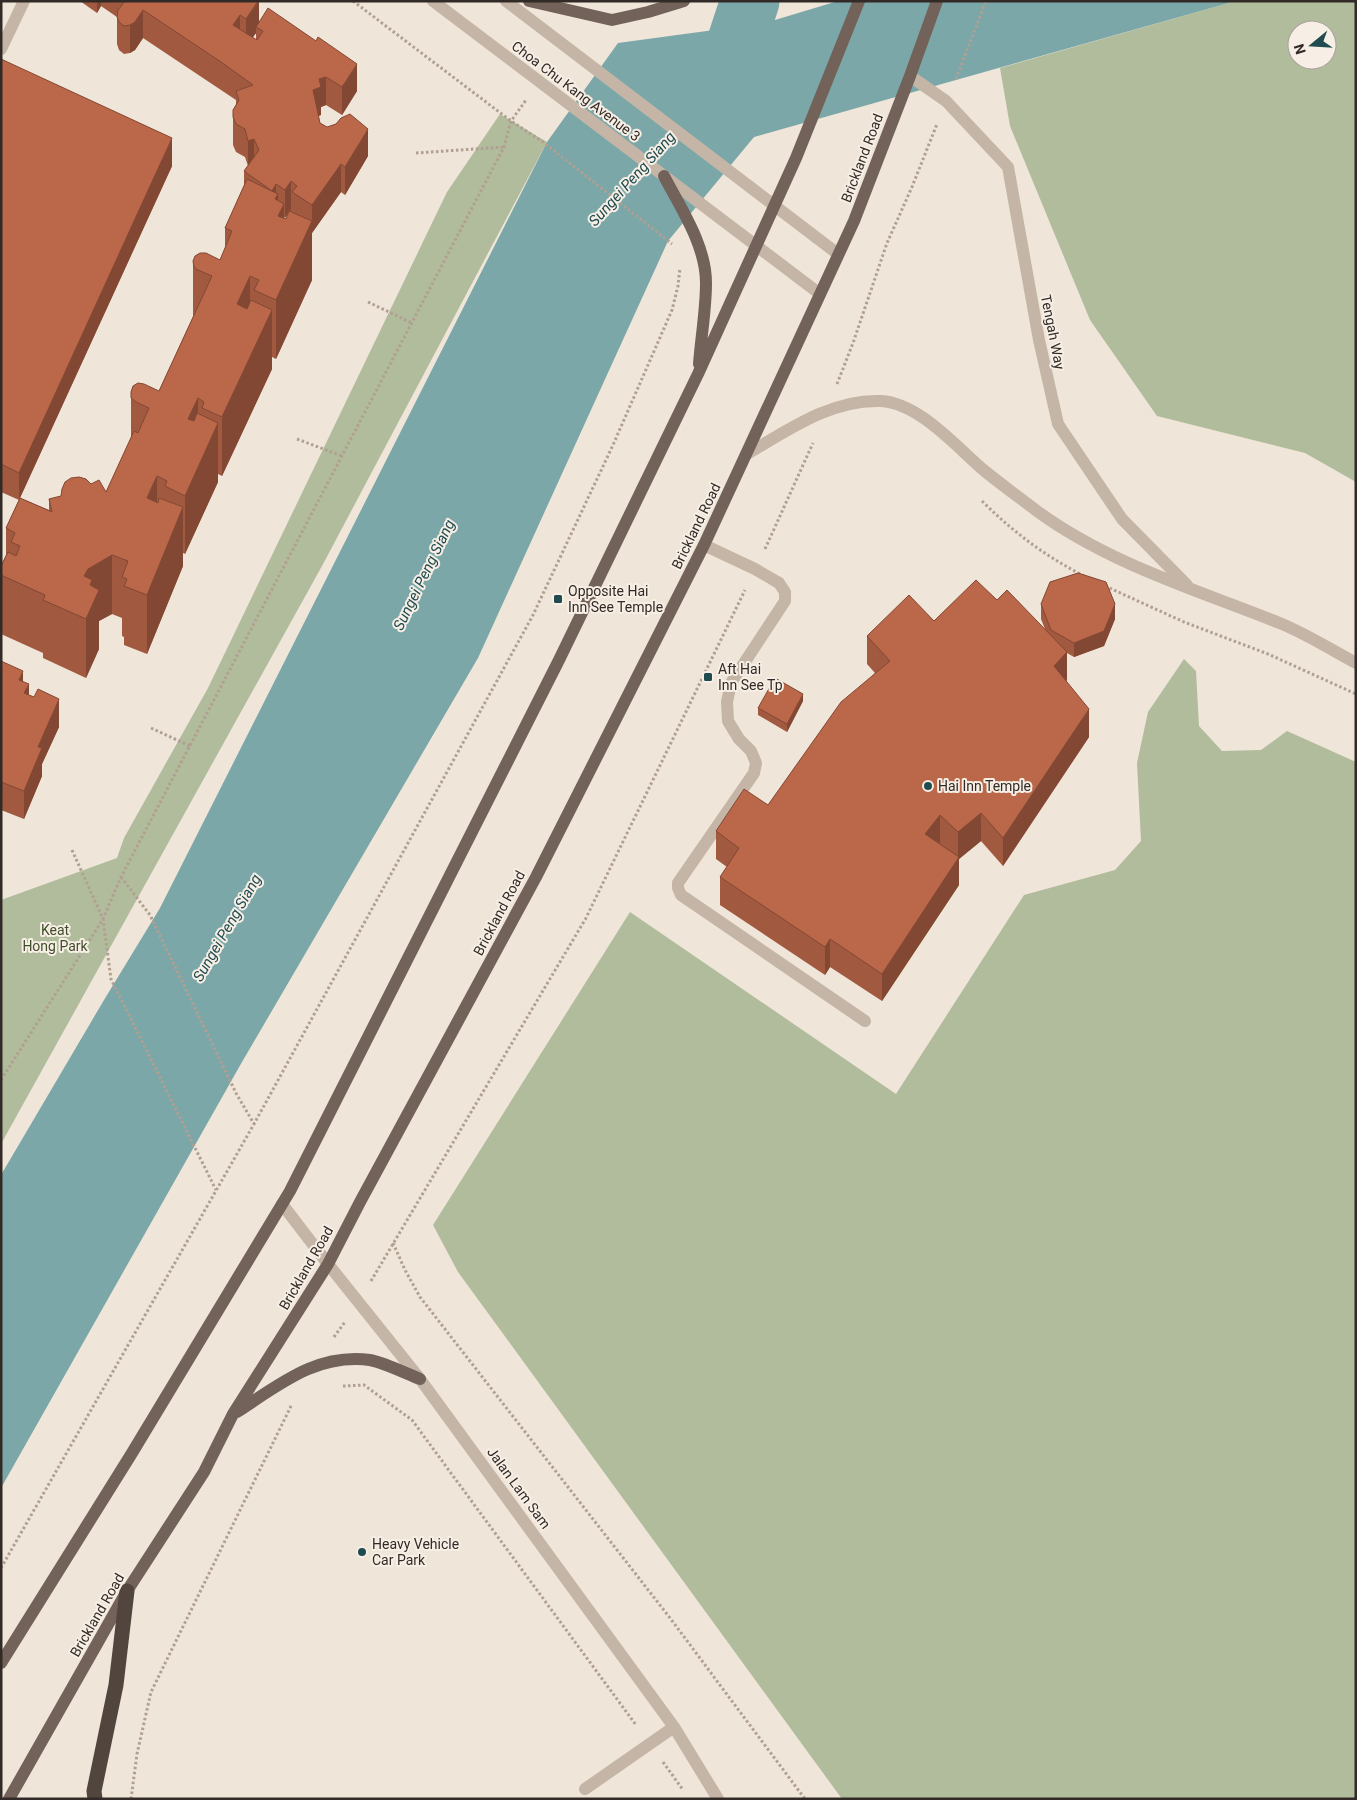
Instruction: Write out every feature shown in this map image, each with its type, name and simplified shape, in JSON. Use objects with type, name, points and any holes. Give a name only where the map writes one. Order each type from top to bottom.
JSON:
[{"type":"highway","points":[[95,1799],[94,1791],[116,1685],[127,1591]]},
{"type":"main road","points":[[529,1],[612,20],[684,1]]},
{"type":"main road","points":[[1,1663],[132,1453],[282,1204],[559,660],[698,374],[775,205],[859,1]]},
{"type":"main road","name":"Brickland Road","points":[[9,1799],[127,1591],[204,1472],[233,1414],[328,1264],[536,877],[704,545],[854,221],[937,1]]},
{"type":"main road","points":[[664,176],[690,225],[703,258],[706,282],[698,374]]},
{"type":"main road","points":[[233,1414],[300,1372],[322,1363],[345,1359],[371,1360],[420,1379]]},
{"type":"street","points":[[1,49],[24,1]]},
{"type":"street","name":"Choa Chu Kang Avenue 3","points":[[433,1],[820,294]]},
{"type":"street","name":"Choa Chu Kang Avenue 3","points":[[506,1],[838,254]]},
{"type":"street","name":"Tengah Way","points":[[910,76],[946,101],[1008,167],[1039,340],[1058,424],[1122,519],[1192,591]]},
{"type":"street","name":"Tengah Way","points":[[746,454],[805,419],[854,403],[883,401],[908,409],[942,431],[985,471],[1039,513],[1099,549],[1192,591],[1285,625],[1356,663]]},
{"type":"street","points":[[704,545],[755,569],[779,583],[785,592],[785,602],[731,683],[727,702],[728,721],[739,739],[751,751],[756,763],[754,773],[678,883],[680,895],[865,1021]]},
{"type":"street","name":"Jalan Lam Sam","points":[[282,1204],[420,1379],[674,1727],[718,1799]]},
{"type":"street","points":[[585,1789],[674,1727]]},
{"type":"path","points":[[353,1],[511,122],[543,142],[670,242],[674,248]]},
{"type":"path","points":[[131,1799],[137,1754],[151,1692],[291,1406],[312,1367],[359,1303],[392,1243],[586,918],[755,569],[819,430],[853,343],[887,243],[912,187],[986,1]]},
{"type":"path","points":[[1,1080],[103,919],[121,878],[504,147],[511,122],[539,81]]},
{"type":"path","points":[[416,153],[504,147]]},
{"type":"path","points":[[1,1568],[254,1124],[533,615],[614,445],[672,310],[678,286],[680,263]]},
{"type":"path","points":[[368,302],[412,323]]},
{"type":"path","points":[[296,439],[342,456]]},
{"type":"path","points":[[151,728],[190,746]]},
{"type":"path","points":[[72,850],[103,919],[111,979],[216,1190]]},
{"type":"path","points":[[121,878],[150,915],[236,1093],[254,1124]]},
{"type":"path","points":[[392,1243],[420,1297],[664,1610],[805,1799]]},
{"type":"path","points":[[337,1386],[364,1385],[412,1420],[683,1791]]},
{"type":"green space","points":[[1236,1],[1356,1],[1356,482],[1305,453],[1157,416],[1090,320],[1010,126],[1000,68]]},
{"type":"green space","name":"Keat Hong Park","points":[[500,114],[547,142],[322,566],[1,1144],[1,900],[117,858],[124,838],[208,688],[447,192]]},
{"type":"green space","points":[[1184,659],[1196,671],[1199,726],[1222,751],[1261,750],[1287,731],[1356,762],[1356,1799],[842,1799],[458,1272],[433,1225],[630,912],[896,1094],[1024,895],[1115,870],[1141,841],[1137,763],[1148,712]]},
{"type":"water","name":"Sungei Peng Siang","points":[[838,1],[1236,1],[754,137],[668,241],[478,658],[242,1062],[1,1488],[1,1175],[160,908],[547,142],[618,43],[765,23]]},
{"type":"building","points":[[125,1],[258,1],[246,19],[240,15],[233,25],[257,40],[263,31],[256,27],[268,8],[316,41],[318,37],[357,64],[342,87],[326,77],[319,79],[321,87],[313,90],[320,123],[327,127],[336,124],[341,118],[350,114],[368,129],[345,167],[341,164],[312,205],[292,192],[297,186],[291,181],[285,190],[276,184],[272,191],[244,171],[259,150],[254,139],[248,141],[245,129],[236,124],[233,110],[239,100],[236,91],[253,85],[143,10],[135,22],[124,26],[117,17],[118,10]]},
{"type":"building","points":[[1,59],[172,138],[19,473],[1,464]]},
{"type":"building","points":[[247,179],[278,194],[275,199],[284,204],[278,216],[286,219],[289,211],[312,221],[276,300],[254,290],[259,280],[250,276],[237,304],[247,309],[251,300],[272,310],[222,417],[202,408],[204,402],[198,398],[188,419],[194,421],[197,413],[218,423],[185,496],[165,486],[167,481],[157,476],[147,498],[158,503],[159,498],[183,507],[147,595],[124,586],[127,579],[122,577],[128,561],[112,555],[88,569],[84,576],[92,580],[90,585],[99,590],[86,619],[43,600],[45,595],[1,575],[1,566],[8,552],[16,556],[20,546],[11,542],[15,533],[6,528],[20,498],[52,512],[49,499],[61,496],[65,482],[71,478],[79,477],[86,479],[91,484],[99,480],[106,492],[134,431],[138,433],[149,408],[131,398],[133,386],[138,383],[144,384],[159,391],[212,276],[194,267],[193,261],[195,256],[200,253],[206,253],[220,260],[232,231],[225,228]]},
{"type":"building","points":[[1078,573],[1106,582],[1115,604],[1104,631],[1074,643],[1051,630],[1041,604],[1050,582]]},
{"type":"building","name":"Hai Inn Temple","points":[[976,580],[997,600],[1007,590],[1067,652],[1054,666],[1089,709],[1003,838],[981,813],[958,832],[940,815],[925,834],[959,857],[882,974],[830,939],[825,947],[720,877],[739,848],[716,831],[744,789],[768,805],[841,702],[890,661],[867,636],[909,595],[934,621]]},
{"type":"building","points":[[1,661],[23,671],[19,680],[29,684],[24,693],[34,697],[38,689],[59,699],[38,747],[42,748],[24,791],[1,782]]},
{"type":"building","points":[[775,678],[803,694],[787,724],[758,708]]},
{"type":"waterway","points":[[725,77],[750,1]]},
{"type":"place","name":"Opposite Hai Inn See Temple","points":[[558,599]]},
{"type":"place","name":"Aft Hai Inn See Tp","points":[[708,677]]},
{"type":"place","name":"Hai Inn Temple","points":[[928,786]]},
{"type":"place","name":"Heavy Vehicle Car Park","points":[[362,1552]]}]
